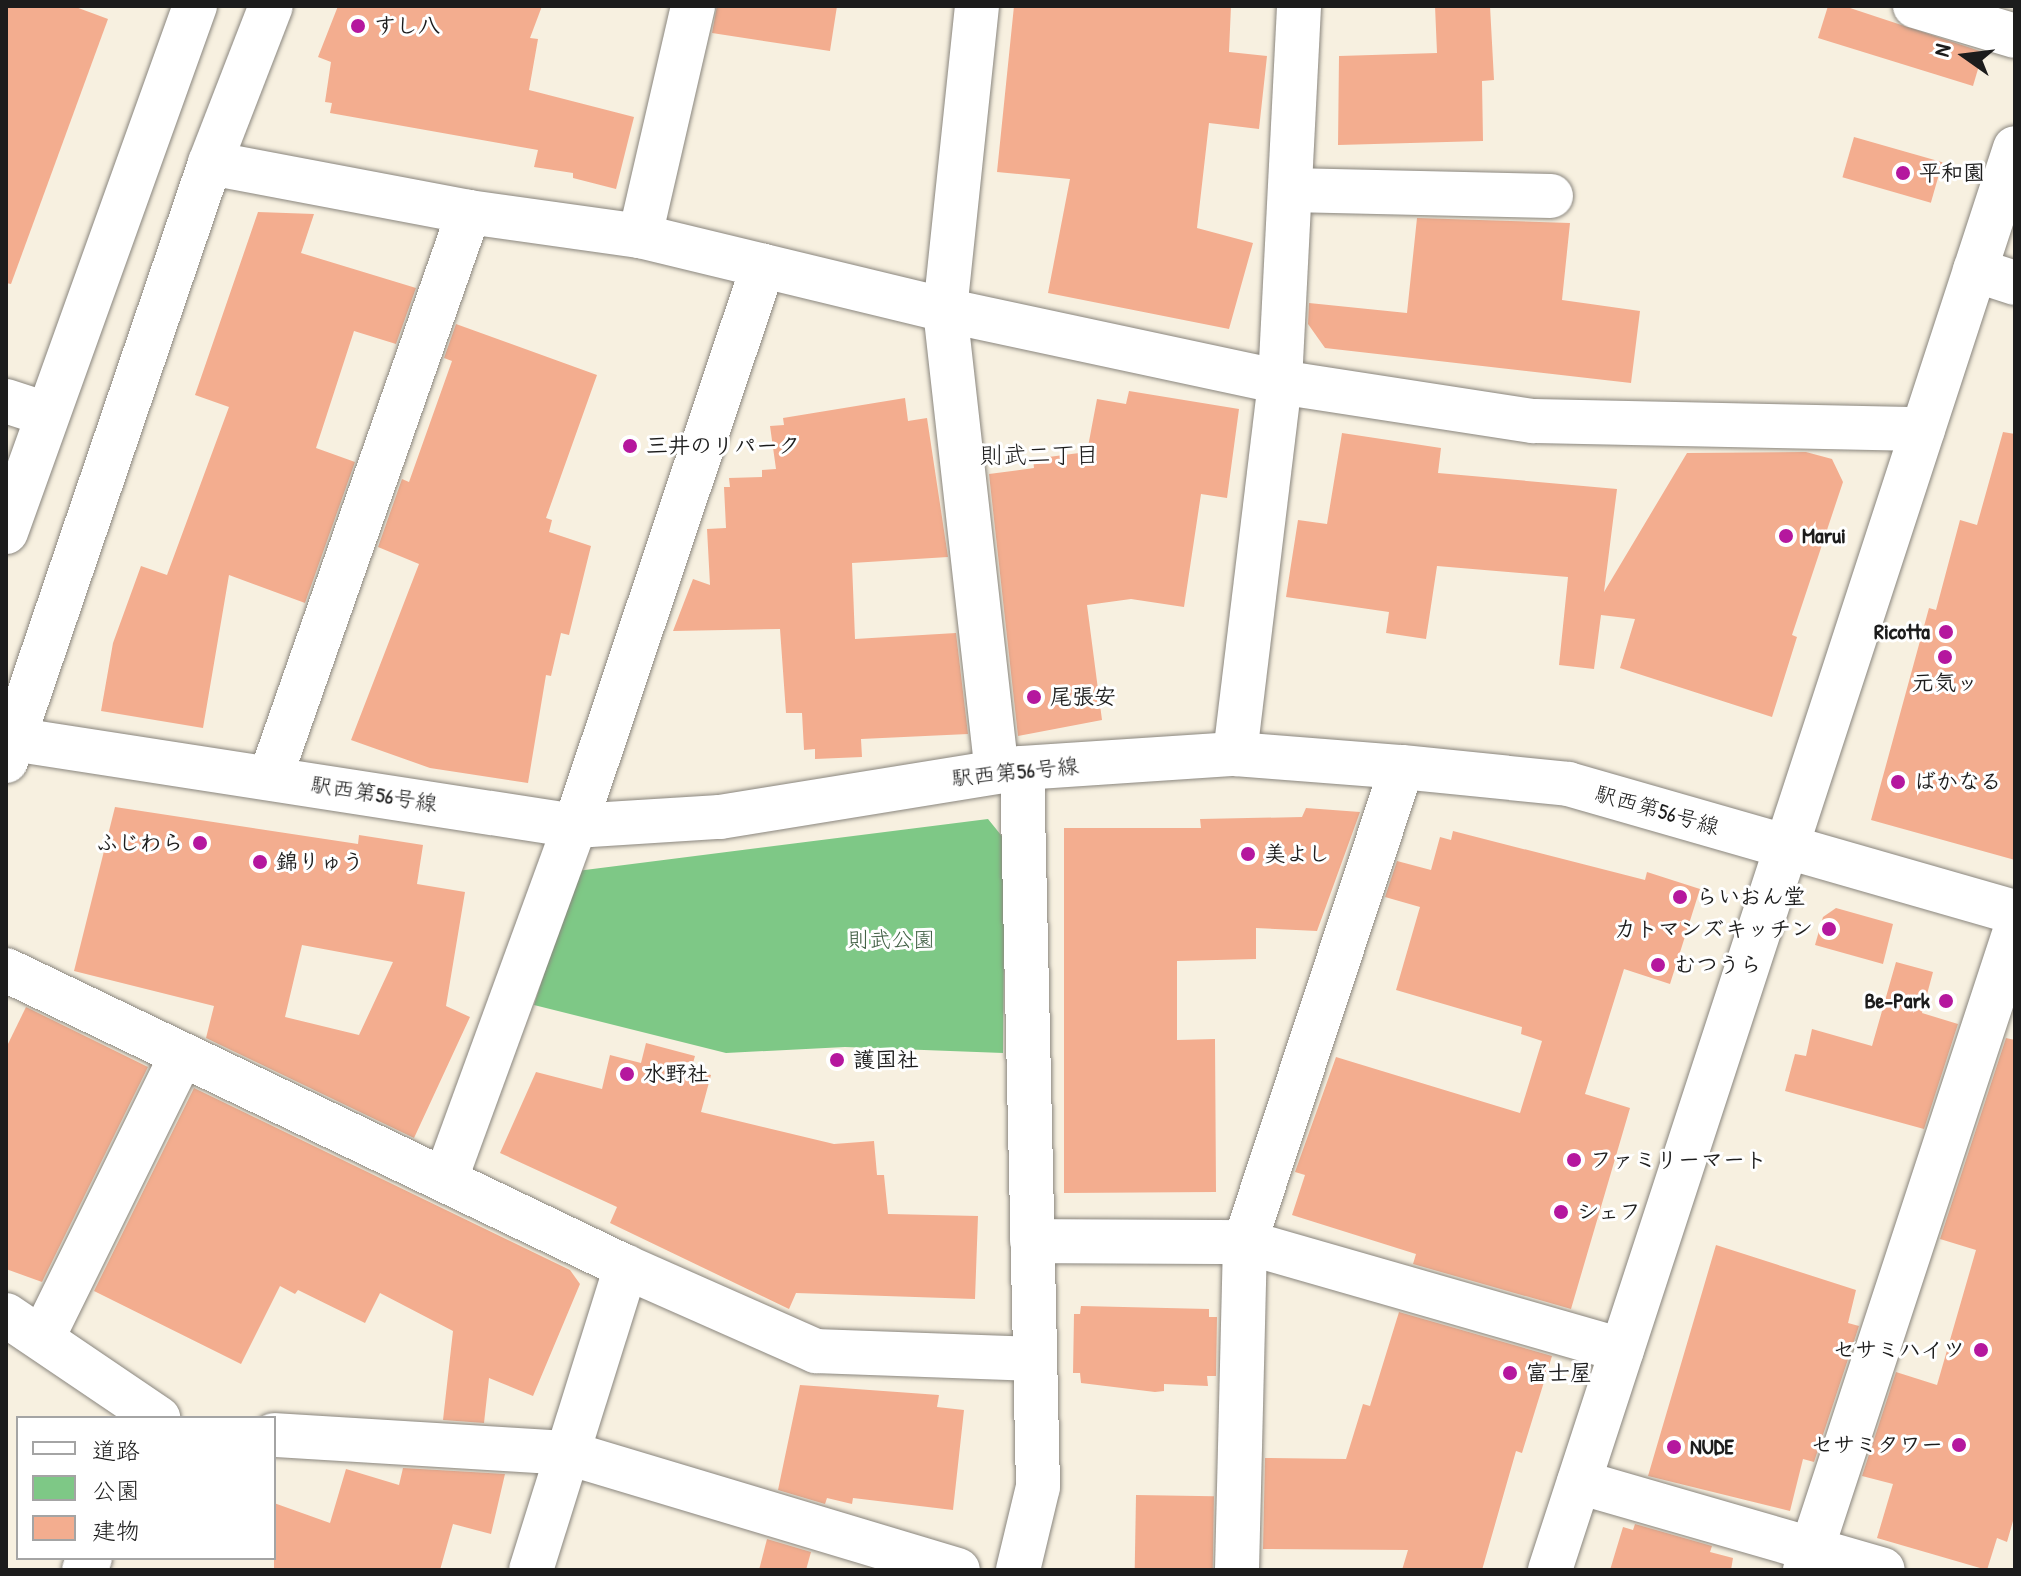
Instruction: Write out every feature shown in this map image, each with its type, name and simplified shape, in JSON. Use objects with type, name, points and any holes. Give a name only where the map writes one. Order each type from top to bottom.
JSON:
[{"type":"street","points":[[6,532],[26,407],[195,6]]},
{"type":"street","points":[[8,746],[210,163],[271,6]]},
{"type":"street","points":[[640,236],[693,6]]},
{"type":"street","points":[[977,6],[945,310],[1010,769],[1032,1241],[1038,1487],[1018,1570]]},
{"type":"street","points":[[1235,754],[1280,382],[1299,6]]},
{"type":"street","points":[[1915,6],[2015,36]]},
{"type":"street","points":[[1550,1570],[1923,429],[1995,276],[2015,148]]},
{"type":"street","points":[[210,163],[469,212],[640,236],[945,310],[1280,382],[1533,421],[1923,429]]},
{"type":"street","points":[[1290,190],[1551,196]]},
{"type":"street","points":[[270,778],[469,212]]},
{"type":"street","points":[[446,1178],[575,826],[763,266]]},
{"type":"street","name":"駅西第56号線","points":[[8,746],[270,778],[575,826],[720,817],[1010,769],[1235,754],[1402,767],[1568,784],[2015,912]]},
{"type":"street","points":[[1237,1570],[1245,1242],[1402,767]]},
{"type":"street","points":[[1809,1560],[2015,931]]},
{"type":"street","points":[[6,970],[446,1178],[626,1267],[816,1351],[1035,1359]]},
{"type":"street","points":[[43,1337],[182,1055]]},
{"type":"street","points":[[1032,1241],[1245,1242],[1622,1350]]},
{"type":"street","points":[[531,1570],[626,1267]]},
{"type":"street","points":[[6,1315],[43,1337],[154,1416]]},
{"type":"street","points":[[276,1435],[568,1453],[958,1570]]},
{"type":"street","points":[[1579,1482],[1809,1560],[1883,1570]]},
{"type":"green space","name":"則武公園","points":[[988,819],[1005,840],[1003,1053],[845,1047],[726,1053],[534,1005],[577,871]]},
{"type":"building","points":[[6,6],[73,6],[108,19],[11,284],[6,283]]},
{"type":"building","points":[[338,6],[542,6],[530,38],[538,39],[529,90],[634,117],[616,189],[573,178],[573,173],[534,167],[538,150],[330,113],[332,103],[325,102],[331,62],[318,57]]},
{"type":"building","points":[[717,6],[837,6],[830,51],[712,33]]},
{"type":"building","points":[[1014,6],[1231,6],[1229,52],[1267,56],[1259,129],[1209,123],[1197,228],[1253,243],[1229,329],[1048,293],[1070,179],[997,172]]},
{"type":"building","points":[[1435,6],[1490,6],[1494,80],[1482,81],[1483,141],[1338,145],[1339,56],[1437,53]]},
{"type":"building","points":[[1828,6],[1844,6],[1983,52],[1973,86],[1818,38]]},
{"type":"building","points":[[1854,137],[1942,162],[1931,203],[1842,177]]},
{"type":"building","points":[[258,212],[314,214],[301,253],[416,288],[396,344],[354,331],[316,448],[355,462],[305,603],[229,575],[203,728],[101,711],[113,643],[141,566],[167,575],[229,407],[195,395]]},
{"type":"building","points":[[1417,218],[1570,223],[1562,300],[1640,311],[1631,383],[1325,348],[1308,324],[1309,303],[1407,313]]},
{"type":"building","points":[[456,324],[597,375],[546,518],[552,520],[549,532],[591,546],[569,635],[561,633],[551,676],[546,675],[528,783],[430,768],[351,740],[419,564],[378,547],[402,479],[409,482],[452,361],[444,358]]},
{"type":"building","points":[[1129,391],[1239,409],[1227,498],[1201,494],[1184,607],[1131,599],[1087,605],[1102,720],[1018,736],[989,474],[1034,468],[1033,459],[1087,452],[1097,399],[1126,404]]},
{"type":"building","points":[[905,398],[908,421],[927,418],[948,557],[852,563],[855,639],[956,633],[968,734],[861,739],[862,757],[815,759],[815,749],[804,750],[802,713],[786,713],[780,629],[673,631],[693,579],[710,585],[707,529],[726,528],[724,487],[730,487],[729,478],[762,477],[762,470],[776,469],[770,426],[784,425],[783,418]]},
{"type":"building","points":[[2003,432],[2015,434],[2015,860],[1871,820],[1929,608],[1936,610],[1960,520],[1977,525]]},
{"type":"building","points":[[1342,433],[1441,448],[1438,473],[1617,489],[1604,592],[1687,453],[1806,452],[1832,459],[1843,482],[1792,635],[1797,637],[1772,717],[1620,668],[1635,619],[1601,615],[1594,669],[1559,665],[1568,577],[1437,566],[1426,639],[1386,633],[1389,612],[1286,597],[1298,520],[1327,524]]},
{"type":"building","points":[[115,807],[358,844],[359,835],[423,845],[417,884],[465,892],[446,1006],[470,1017],[414,1138],[206,1038],[214,1006],[74,971]],"holes":[[[302,945],[393,962],[359,1035],[285,1017]]]},
{"type":"building","points":[[1306,808],[1360,812],[1317,931],[1256,928],[1256,959],[1177,961],[1177,1040],[1215,1039],[1216,1192],[1064,1193],[1064,828],[1201,828],[1200,819],[1302,817]]},
{"type":"building","points":[[1453,831],[1645,880],[1647,872],[1700,889],[1670,984],[1624,969],[1585,1094],[1630,1108],[1571,1309],[1413,1264],[1416,1254],[1292,1215],[1305,1175],[1295,1172],[1336,1057],[1520,1113],[1542,1041],[1521,1034],[1522,1027],[1396,990],[1420,907],[1385,897],[1397,861],[1431,870],[1440,837],[1451,840]]},
{"type":"building","points":[[1836,908],[1893,924],[1883,964],[1815,945],[1823,917]]},
{"type":"building","points":[[1896,962],[1933,972],[1922,1013],[1958,1024],[1924,1129],[1785,1091],[1795,1054],[1806,1056],[1812,1029],[1872,1046]]},
{"type":"building","points":[[26,1007],[148,1067],[42,1282],[6,1269],[6,1048]]},
{"type":"building","points":[[2006,1038],[2015,1040],[2015,1514],[2007,1542],[1997,1538],[1987,1570],[1877,1538],[1893,1484],[1862,1476],[1896,1372],[1937,1385],[1976,1250],[1940,1239]]},
{"type":"building","points":[[646,1043],[695,1056],[691,1070],[711,1075],[701,1112],[834,1144],[874,1141],[877,1175],[884,1175],[888,1214],[978,1216],[975,1299],[796,1293],[789,1309],[610,1223],[617,1207],[500,1153],[536,1072],[602,1089],[610,1055],[641,1063]]},
{"type":"building","points":[[194,1088],[570,1270],[580,1284],[533,1396],[489,1378],[484,1423],[443,1420],[453,1331],[380,1293],[365,1323],[298,1290],[295,1294],[280,1286],[241,1364],[94,1291]]},
{"type":"building","points":[[1716,1245],[1856,1290],[1848,1323],[1859,1326],[1814,1462],[1803,1459],[1790,1511],[1648,1476]]},
{"type":"building","points":[[1081,1306],[1209,1309],[1209,1317],[1217,1317],[1216,1376],[1207,1376],[1208,1386],[1164,1384],[1164,1391],[1155,1392],[1081,1383],[1080,1373],[1073,1373],[1074,1314],[1080,1314]]},
{"type":"building","points":[[1399,1312],[1552,1356],[1522,1453],[1516,1451],[1482,1570],[1402,1570],[1408,1550],[1263,1549],[1265,1458],[1346,1459],[1363,1404],[1370,1406]]},
{"type":"building","points":[[800,1385],[939,1395],[937,1407],[964,1410],[953,1510],[853,1498],[852,1504],[827,1498],[825,1504],[778,1490]]},
{"type":"building","points":[[403,1468],[505,1474],[491,1534],[453,1524],[440,1570],[274,1570],[276,1504],[330,1523],[346,1469],[399,1485]]},
{"type":"building","points":[[1136,1495],[1214,1496],[1213,1570],[1135,1570]]},
{"type":"building","points":[[1635,1524],[1712,1546],[1710,1552],[1733,1558],[1731,1570],[1610,1570],[1623,1527],[1633,1530]]},
{"type":"building","points":[[767,1539],[811,1552],[806,1570],[759,1570]]},
{"type":"place","name":"すし八","points":[[358,26]]},
{"type":"place","name":"平和園","points":[[1903,173]]},
{"type":"place","name":"三井のリパーク","points":[[630,446]]},
{"type":"place","name":"Marui","points":[[1786,536]]},
{"type":"place","name":"Ricotta","points":[[1946,632]]},
{"type":"place","name":"元気ッ","points":[[1945,657]]},
{"type":"place","name":"尾張安","points":[[1034,697]]},
{"type":"place","name":"ばかなる","points":[[1898,782]]},
{"type":"place","name":"ふじわら","points":[[200,843]]},
{"type":"place","name":"美よし","points":[[1248,854]]},
{"type":"place","name":"錦りゅう","points":[[260,862]]},
{"type":"place","name":"らいおん堂","points":[[1680,897]]},
{"type":"place","name":"カトマンズキッチン","points":[[1829,929]]},
{"type":"place","name":"むつうら","points":[[1658,965]]},
{"type":"place","name":"Be-Park","points":[[1946,1001]]},
{"type":"place","name":"護国社","points":[[837,1060]]},
{"type":"place","name":"水野社","points":[[627,1074]]},
{"type":"place","name":"ファミリーマート","points":[[1574,1160]]},
{"type":"place","name":"シェフ","points":[[1561,1212]]},
{"type":"place","name":"セサミハイツ","points":[[1981,1350]]},
{"type":"place","name":"富士屋","points":[[1510,1373]]},
{"type":"place","name":"セサミタワー","points":[[1959,1445]]},
{"type":"place","name":"NUDE","points":[[1674,1447]]},
{"type":"district","name":"則武二丁目","points":[[1039,455]]}]
